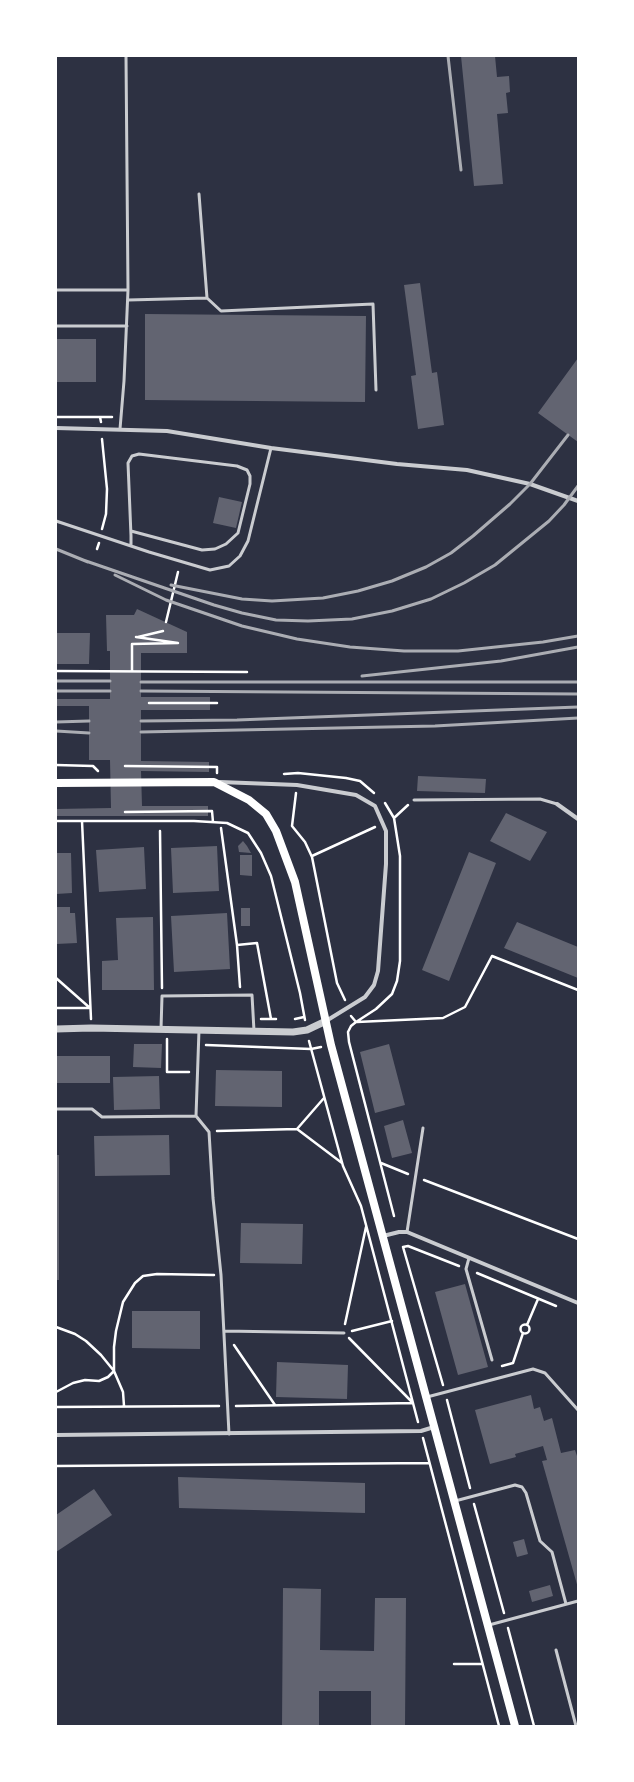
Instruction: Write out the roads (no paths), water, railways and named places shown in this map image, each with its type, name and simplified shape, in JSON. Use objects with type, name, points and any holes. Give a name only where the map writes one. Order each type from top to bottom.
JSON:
[{"type":"main road","points":[[56,783],[214,782],[249,800],[266,814],[284,846],[295,882],[326,1021],[515,1726]]},
{"type":"main road","points":[[56,788],[79,784]]},
{"type":"street","points":[[56,428],[167,431],[271,448],[397,464],[467,470],[530,484],[578,501]]},
{"type":"street","points":[[56,1029],[91,1028],[293,1032],[307,1030],[326,1021],[365,997],[374,985],[378,971],[386,864],[386,831],[375,806],[356,795],[296,786],[214,782]]},
{"type":"street","points":[[557,804],[578,819]]},
{"type":"street","points":[[383,1236],[398,1232],[407,1232],[578,1303]]},
{"type":"street","points":[[56,1435],[421,1431],[435,1427]]},
{"type":"lane","points":[[120,429],[128,300],[126,56]]},
{"type":"lane","points":[[199,194],[208,298],[221,310],[373,304],[376,390]]},
{"type":"lane","points":[[56,290],[128,290]]},
{"type":"lane","points":[[128,300],[208,298]]},
{"type":"lane","points":[[56,326],[127,326]]},
{"type":"lane","points":[[56,521],[210,570],[229,566],[240,556],[248,541],[271,448]]},
{"type":"lane","points":[[131,531],[202,550],[215,549],[226,544],[238,533],[250,484],[250,476],[246,470],[236,466],[139,454],[132,456],[128,463],[131,545]]},
{"type":"lane","points":[[414,800],[540,799],[557,804]]},
{"type":"lane","points":[[164,1029],[162,996],[252,995],[254,1031]]},
{"type":"lane","points":[[198,1030],[196,1116],[209,1132],[213,1198],[222,1275],[229,1434]]},
{"type":"lane","points":[[56,1109],[92,1109],[102,1117],[196,1116]]},
{"type":"lane","points":[[407,1232],[423,1128]]},
{"type":"lane","points":[[469,1258],[466,1269],[492,1360]]},
{"type":"lane","points":[[224,1331],[344,1332]]},
{"type":"lane","points":[[427,1397],[533,1369],[545,1373],[578,1410]]},
{"type":"lane","points":[[455,1501],[515,1485],[522,1487],[526,1493],[540,1541],[552,1552],[566,1604]]},
{"type":"lane","points":[[488,1626],[578,1601]]},
{"type":"lane","points":[[556,1650],[576,1726]]},
{"type":"railway","points":[[448,56],[461,170]]},
{"type":"railway","points":[[171,585],[242,599],[272,601],[323,598],[358,591],[392,581],[426,567],[451,553],[473,536],[510,504],[530,484],[568,435]]},
{"type":"railway","points":[[83,560],[214,605],[242,613],[276,620],[308,621],[352,619],[392,611],[431,599],[464,583],[495,565],[549,521],[564,505],[578,486]]},
{"type":"railway","points":[[56,549],[88,562]]},
{"type":"railway","points":[[115,575],[166,600],[242,626],[297,639],[350,647],[404,651],[458,651],[543,642],[578,636]]},
{"type":"railway","points":[[362,676],[501,661],[578,647]]},
{"type":"railway","points":[[56,681],[110,681]]},
{"type":"railway","points":[[141,682],[578,682]]},
{"type":"railway","points":[[56,691],[110,691]]},
{"type":"railway","points":[[141,691],[578,694]]},
{"type":"railway","points":[[141,721],[237,720],[578,707]]},
{"type":"railway","points":[[141,732],[435,726],[578,718]]},
{"type":"railway","points":[[56,722],[89,721]]},
{"type":"railway","points":[[56,731],[89,733]]}]
